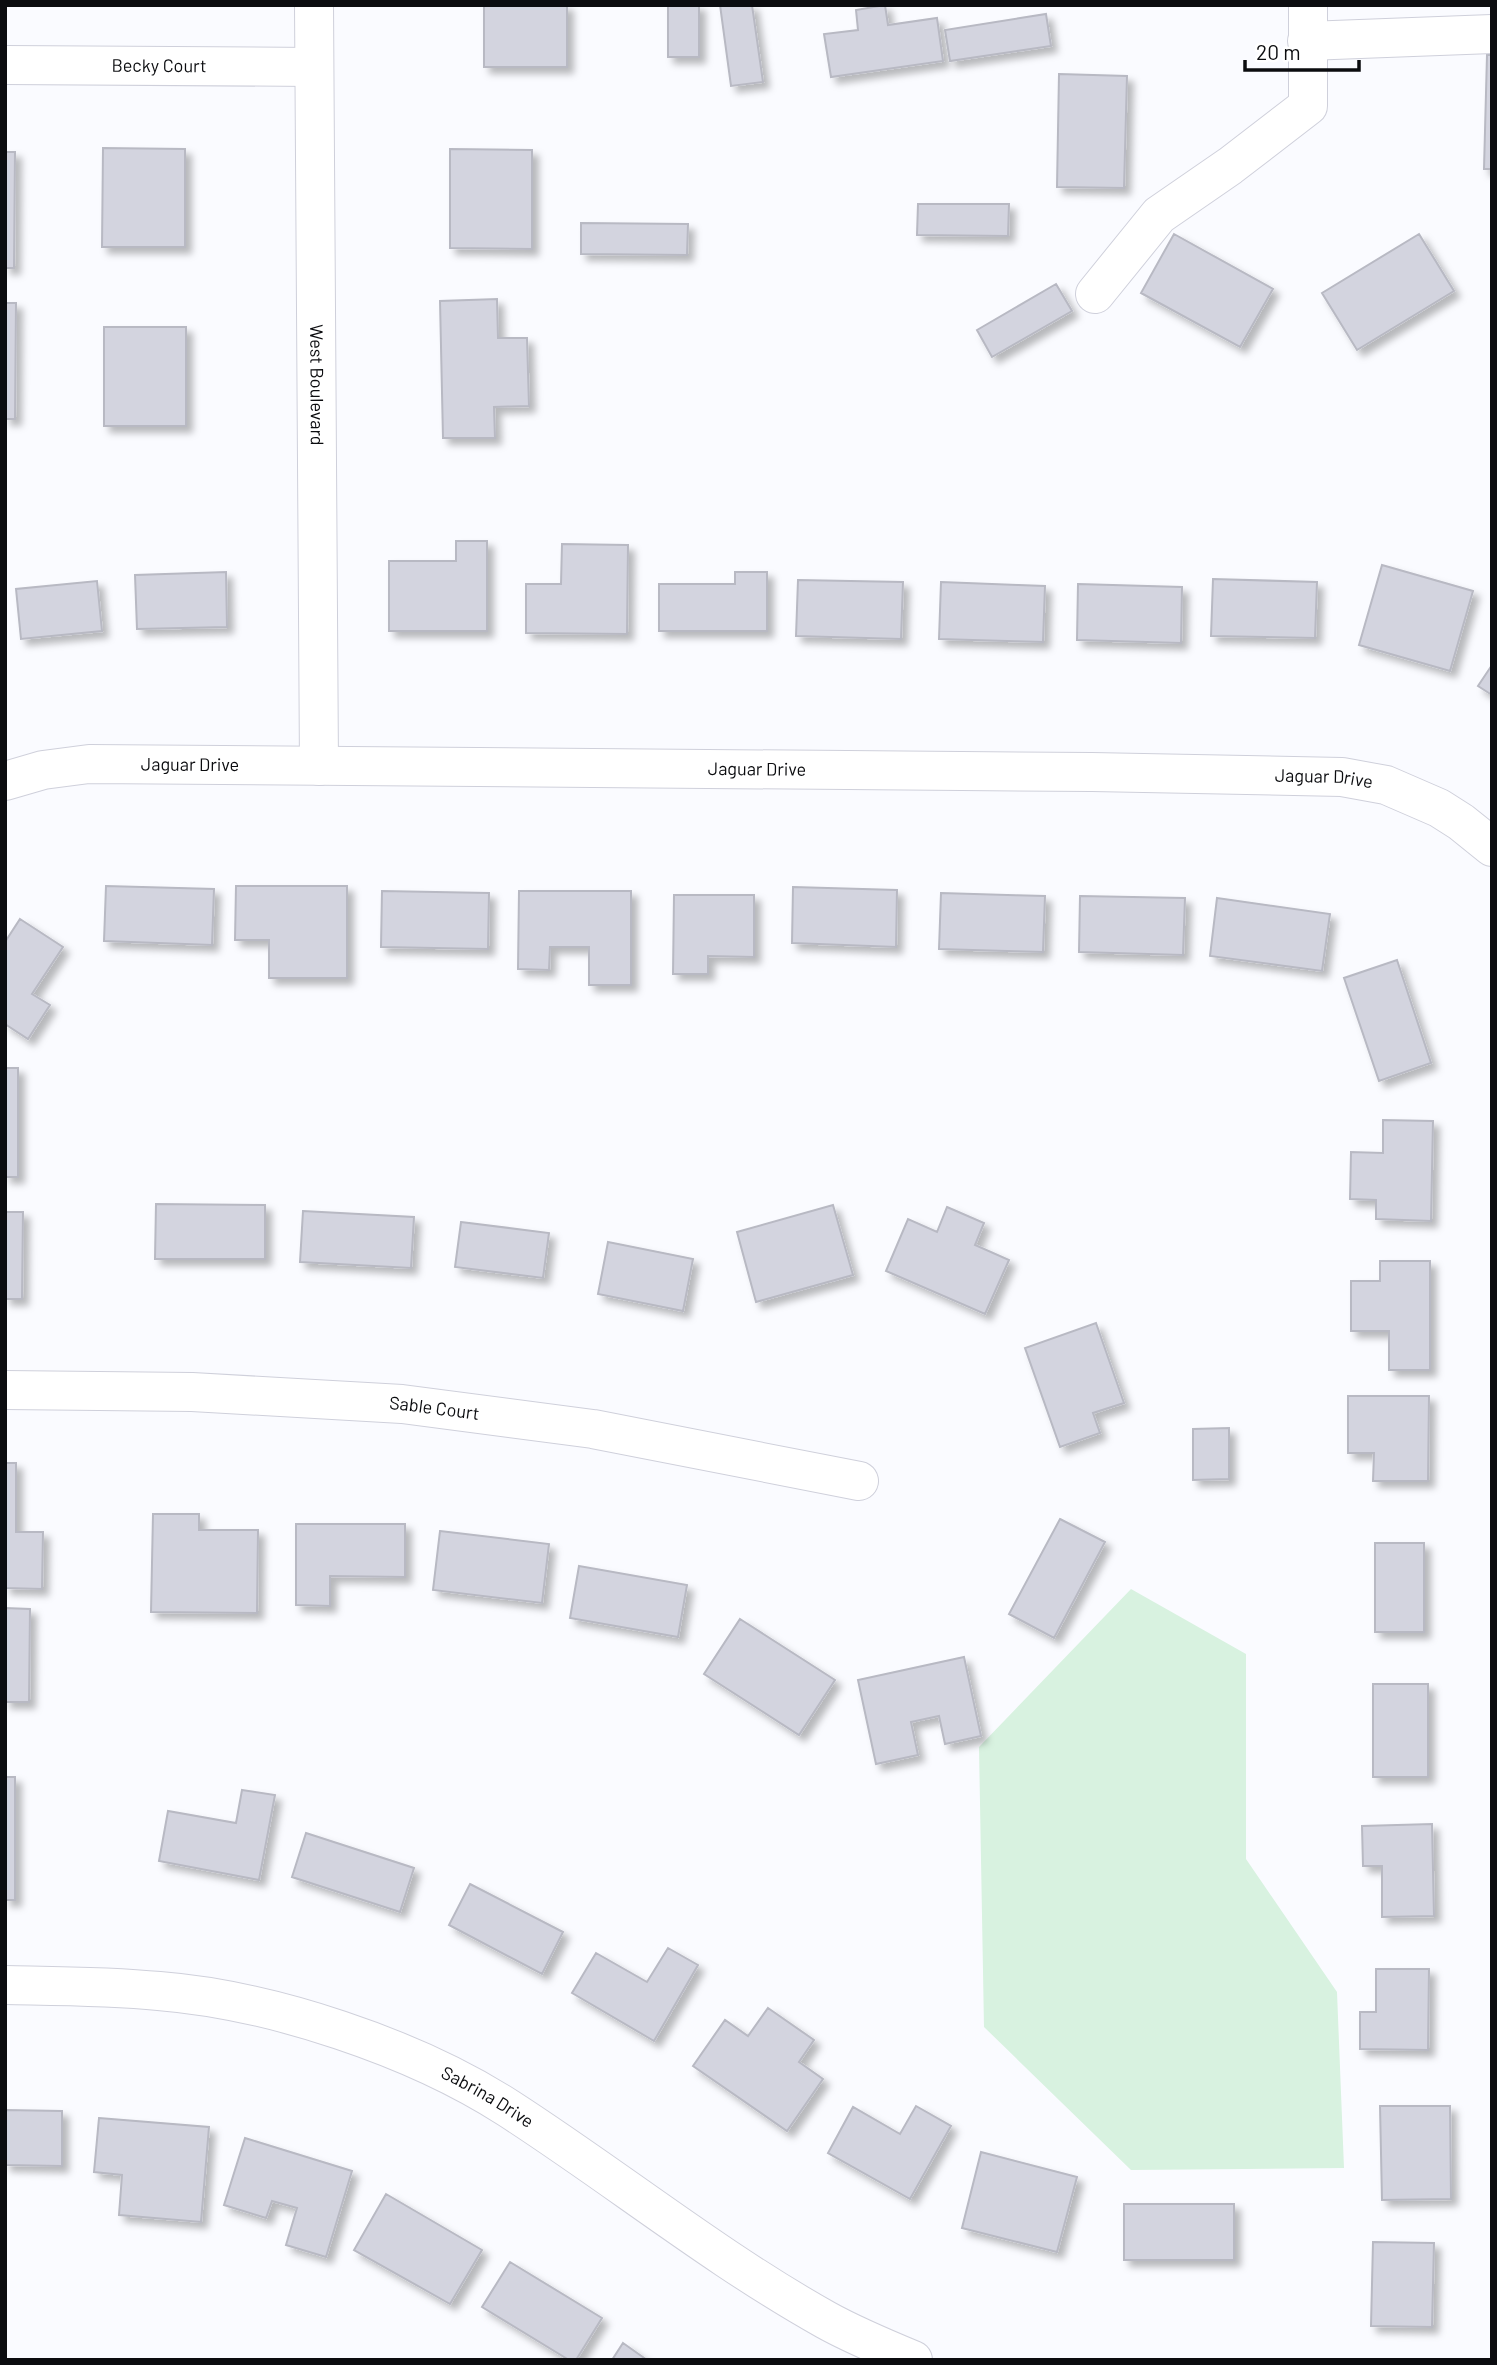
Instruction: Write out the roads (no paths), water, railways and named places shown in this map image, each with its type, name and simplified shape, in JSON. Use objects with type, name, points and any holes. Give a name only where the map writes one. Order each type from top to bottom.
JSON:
[{"type":"street","name":"West Boulevard","points":[[314,5],[319,766]]},
{"type":"street","points":[[1095,294],[1159,215],[1230,166],[1308,106],[1307,23],[1492,34]]},
{"type":"street","name":"Becky Court","points":[[5,65],[314,67]]},
{"type":"street","name":"Jaguar Drive","points":[[5,781],[43,769],[89,764],[1342,776],[1386,785],[1439,808],[1492,847]]},
{"type":"street","name":"Sable Court","points":[[5,1390],[192,1392],[402,1404],[593,1429],[859,1481]]},
{"type":"street","name":"Sabrina Drive","points":[[5,1985],[161,1991],[254,2006],[345,2032],[425,2064],[506,2107],[771,2288],[828,2321],[913,2360]]}]
